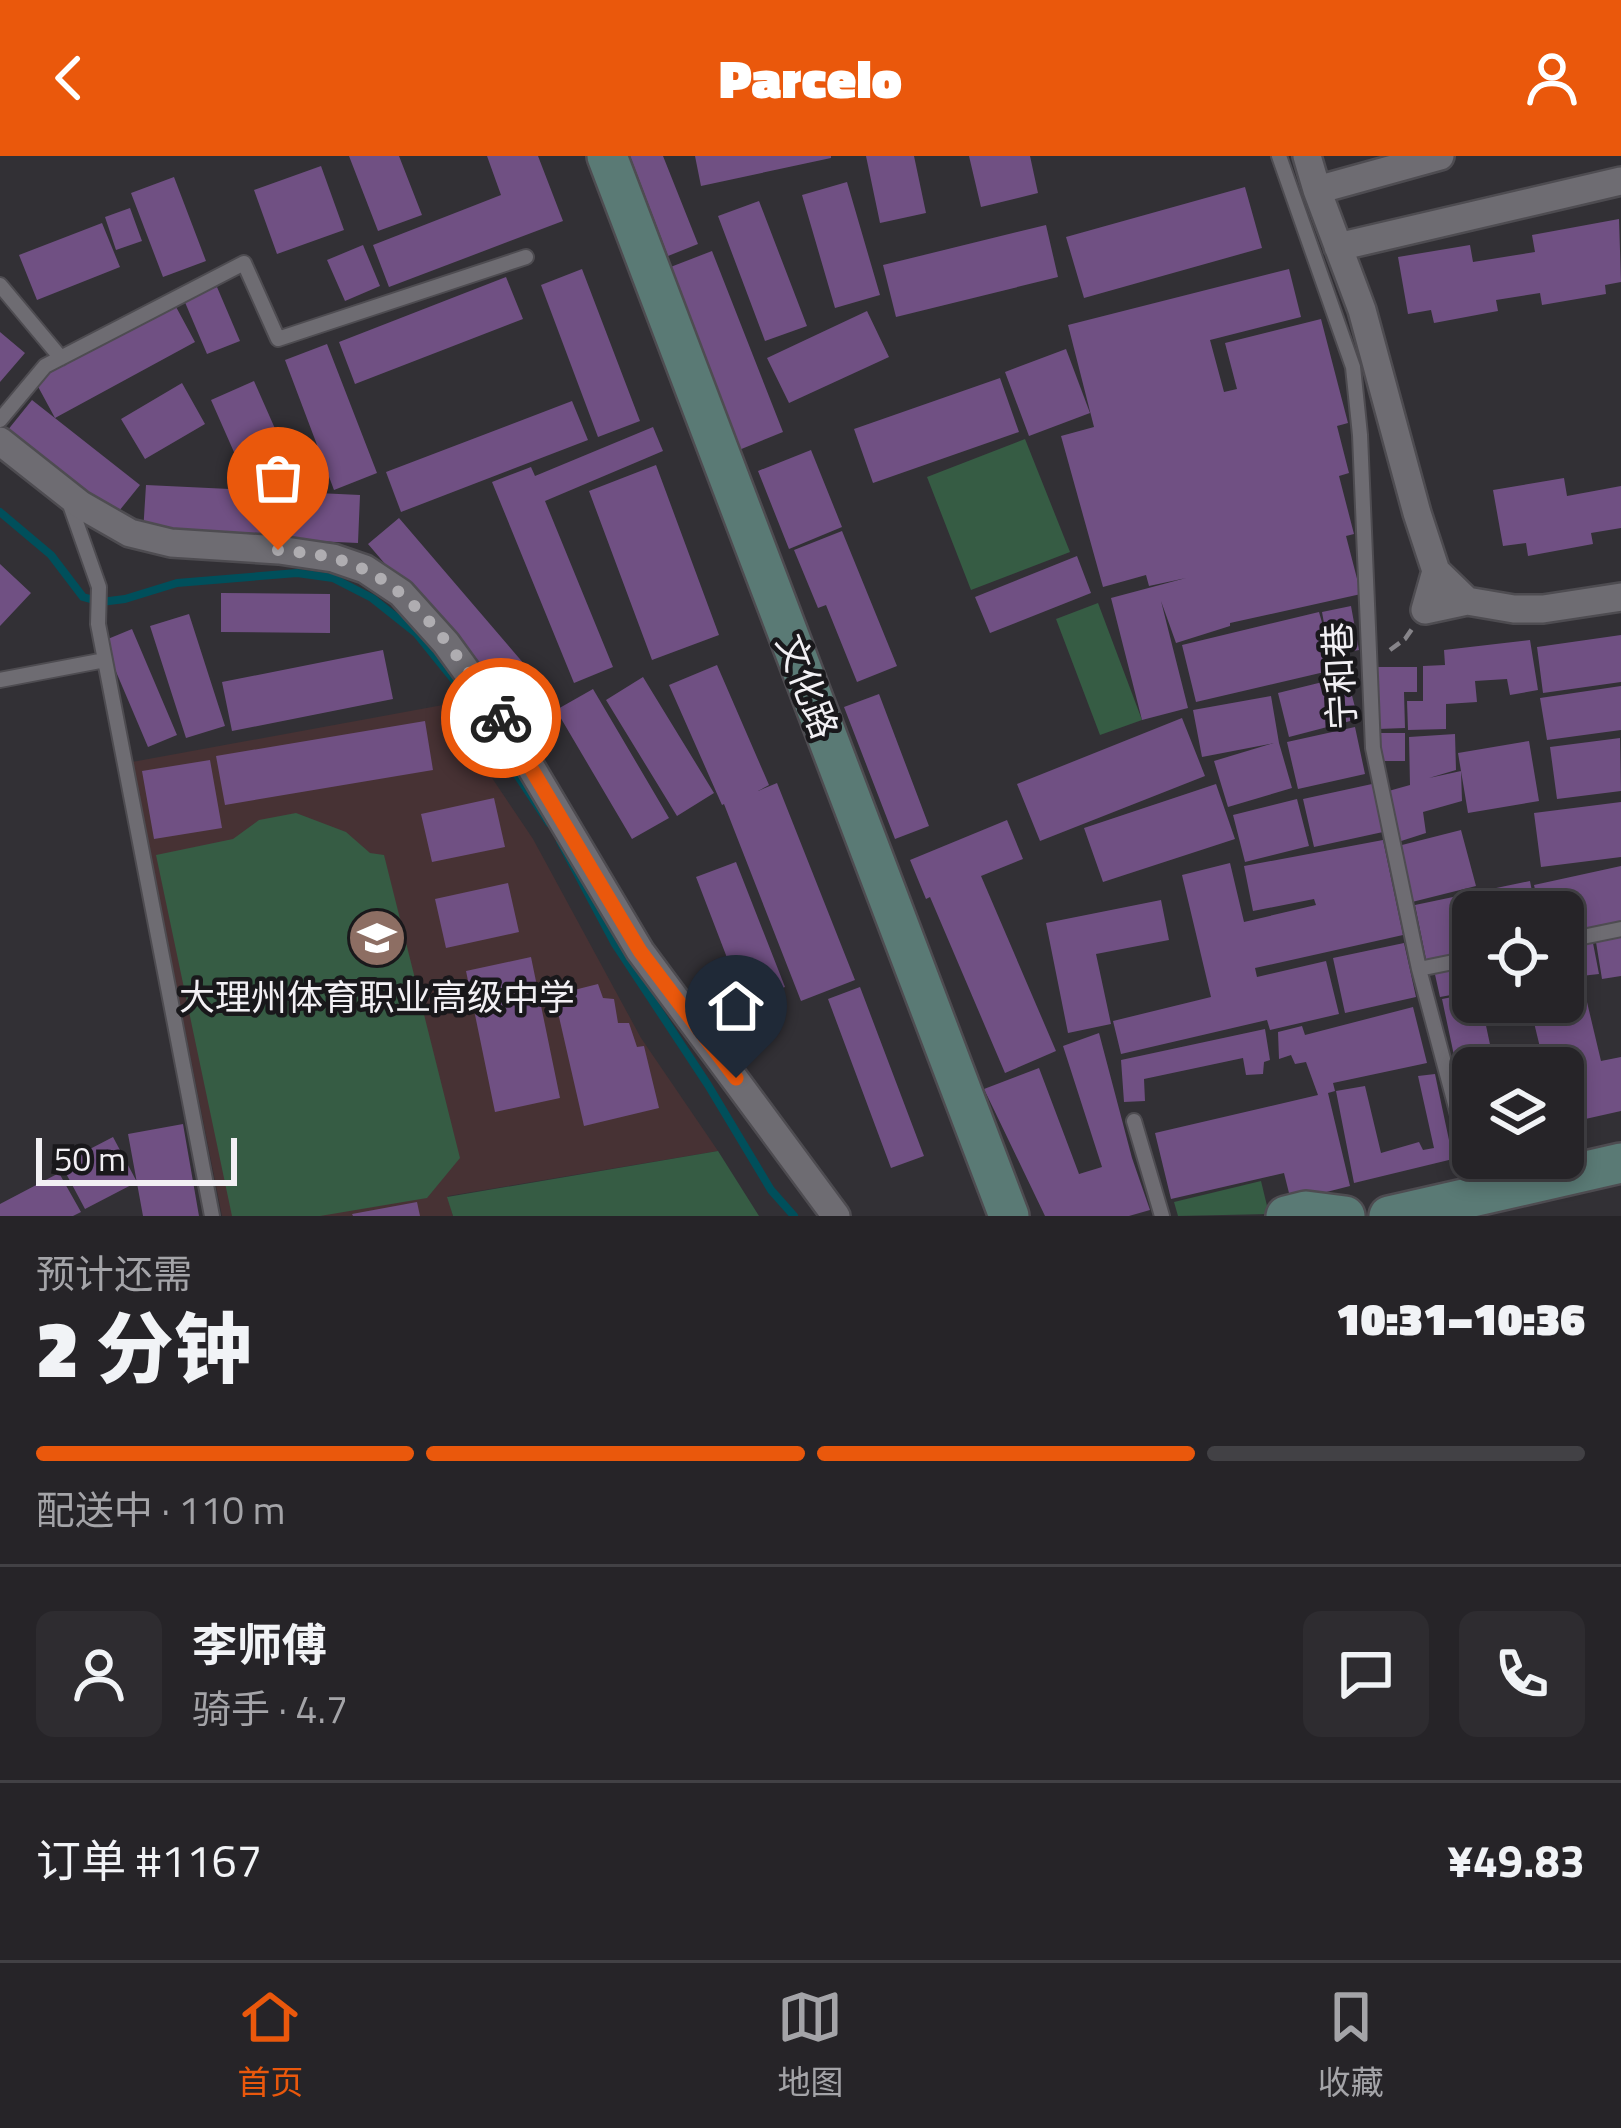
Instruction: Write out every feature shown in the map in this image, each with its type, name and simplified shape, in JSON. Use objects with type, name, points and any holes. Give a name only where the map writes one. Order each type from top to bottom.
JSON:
[{"type":"street","name":"文化路","points":[[607,156],[1012,1209]]},
{"type":"street","points":[[1307,156],[1362,310],[1436,571],[1467,602]]},
{"type":"street","points":[[1317,190],[1440,156]]},
{"type":"street","points":[[1338,247],[1621,181]]},
{"type":"street","points":[[0,441],[65,494],[102,519],[140,536],[321,555],[365,569],[401,593],[446,643],[507,727],[640,951],[836,1216]]},
{"type":"street","points":[[1436,571],[1425,610],[1467,602],[1543,609],[1621,597]]},
{"type":"street","points":[[1389,1216],[1621,1162]]},
{"type":"street","points":[[1286,1216],[1306,1211],[1345,1216]]},
{"type":"lane","name":"宁和巷","points":[[1279,156],[1353,367],[1360,435],[1372,748],[1419,969],[1479,1193]]},
{"type":"lane","points":[[0,420],[45,366],[244,263],[278,339],[526,257]]},
{"type":"lane","points":[[0,285],[61,358]]},
{"type":"lane","points":[[65,494],[99,587],[98,624],[212,1216]]},
{"type":"lane","points":[[0,680],[105,660]]},
{"type":"lane","points":[[1584,937],[1621,929]]},
{"type":"lane","points":[[1419,969],[1452,962]]},
{"type":"lane","points":[[1134,1121],[1162,1216]]},
{"type":"path","points":[[1368,658],[1387,653],[1405,639],[1425,610]]},
{"type":"shaded area","name":"大理州体育职业高级中学","points":[[443,705],[533,839],[641,1038],[718,1151],[448,1196],[453,1216],[222,1216],[132,762]]},
{"type":"green space","points":[[1025,439],[1070,552],[971,590],[927,477]]},
{"type":"green space","points":[[1098,603],[1142,720],[1100,735],[1056,619]]},
{"type":"green space","points":[[296,813],[346,832],[370,853],[384,855],[460,1158],[427,1198],[320,1216],[232,1216],[156,855],[233,839],[259,820]]},
{"type":"green space","points":[[718,1151],[759,1216],[453,1216],[447,1197]]},
{"type":"green space","points":[[1261,1181],[1269,1214],[1178,1216],[1174,1202]]},
{"type":"building","points":[[349,156],[399,156],[422,215],[378,231]]},
{"type":"building","points":[[487,156],[538,156],[563,221],[389,287],[373,245],[501,195]]},
{"type":"building","points":[[630,156],[663,156],[698,244],[668,256]]},
{"type":"building","points":[[695,156],[831,156],[831,158],[701,186]]},
{"type":"building","points":[[866,156],[914,156],[926,213],[880,223]]},
{"type":"building","points":[[969,156],[1030,156],[1038,193],[981,207]]},
{"type":"building","points":[[321,166],[344,230],[277,254],[254,190]]},
{"type":"building","points":[[174,177],[206,261],[163,277],[131,193]]},
{"type":"building","points":[[847,182],[880,295],[835,308],[802,195]]},
{"type":"building","points":[[1245,187],[1262,248],[1084,298],[1066,237]]},
{"type":"building","points":[[759,201],[807,326],[765,341],[718,216]]},
{"type":"building","points":[[130,208],[142,241],[116,250],[105,217]]},
{"type":"building","points":[[1619,219],[1621,282],[1605,285],[1606,294],[1542,305],[1540,293],[1496,300],[1498,311],[1434,323],[1431,310],[1408,314],[1398,257],[1470,245],[1473,262],[1535,252],[1532,235]]},
{"type":"building","points":[[102,223],[120,267],[37,300],[19,255]]},
{"type":"building","points":[[1046,225],[1058,277],[896,317],[883,265]]},
{"type":"building","points":[[363,245],[380,286],[345,301],[327,260]]},
{"type":"building","points":[[712,251],[783,432],[739,450],[668,268]]},
{"type":"building","points":[[582,269],[640,421],[598,437],[541,285]]},
{"type":"building","points":[[1289,269],[1301,317],[1210,340],[1224,392],[1237,389],[1225,343],[1321,319],[1348,423],[1337,426],[1349,473],[1339,476],[1354,534],[1346,536],[1361,594],[1230,623],[1176,643],[1161,601],[1188,708],[1142,720],[1111,598],[1186,578],[1149,586],[1146,575],[1103,587],[1061,436],[1094,427],[1068,325]]},
{"type":"building","points":[[506,277],[523,319],[355,384],[339,342]]},
{"type":"building","points":[[217,287],[240,341],[207,354],[184,300]]},
{"type":"building","points":[[175,305],[195,342],[55,418],[35,381]]},
{"type":"building","points":[[867,311],[889,357],[789,403],[767,358]]},
{"type":"building","points":[[0,332],[25,353],[0,382]]},
{"type":"building","points":[[327,344],[377,473],[334,490],[285,360]]},
{"type":"building","points":[[1066,349],[1090,413],[1029,436],[1005,372]]},
{"type":"building","points":[[1000,378],[1019,432],[873,483],[854,429]]},
{"type":"building","points":[[254,381],[284,449],[241,468],[211,400]]},
{"type":"building","points":[[182,383],[205,424],[145,459],[121,419]]},
{"type":"building","points":[[32,400],[140,485],[115,516],[7,431]]},
{"type":"building","points":[[572,401],[588,440],[401,512],[386,472]]},
{"type":"building","points":[[653,427],[663,451],[545,501],[613,667],[574,683],[492,482],[531,467],[535,476]]},
{"type":"building","points":[[811,450],[842,527],[789,549],[758,471]]},
{"type":"building","points":[[656,465],[719,635],[652,660],[589,491]]},
{"type":"building","points":[[1564,478],[1567,496],[1621,486],[1621,528],[1591,533],[1593,544],[1528,556],[1526,543],[1503,546],[1493,490]]},
{"type":"building","points":[[146,485],[360,495],[358,543],[143,533]]},
{"type":"building","points":[[399,518],[537,679],[506,705],[368,544]]},
{"type":"building","points":[[842,531],[897,666],[857,682],[826,605],[818,608],[794,550]]},
{"type":"building","points":[[1077,556],[1091,593],[990,633],[975,597]]},
{"type":"building","points":[[0,564],[31,593],[0,626]]},
{"type":"building","points":[[221,593],[330,594],[330,633],[221,632]]},
{"type":"building","points":[[1351,606],[1359,650],[1329,655],[1333,670],[1196,702],[1182,645],[1319,612],[1327,640],[1322,612]]},
{"type":"building","points":[[189,614],[225,726],[186,738],[150,626]]},
{"type":"building","points":[[132,629],[177,735],[148,747],[103,641]]},
{"type":"building","points":[[1621,635],[1621,682],[1543,693],[1537,647]]},
{"type":"building","points":[[1530,640],[1538,690],[1510,695],[1507,679],[1475,681],[1477,702],[1446,704],[1446,729],[1408,730],[1407,701],[1423,701],[1423,666],[1445,665],[1444,650]]},
{"type":"building","points":[[383,650],[393,699],[232,731],[222,682]]},
{"type":"building","points":[[717,665],[769,785],[758,791],[777,783],[855,980],[801,1001],[724,804],[669,685]]},
{"type":"building","points":[[1377,667],[1417,667],[1417,692],[1404,692],[1405,728],[1378,729]]},
{"type":"building","points":[[1347,676],[1358,719],[1289,737],[1278,693]]},
{"type":"building","points":[[643,677],[714,793],[677,816],[606,700]]},
{"type":"building","points":[[1621,686],[1621,730],[1547,740],[1540,698]]},
{"type":"building","points":[[593,689],[669,818],[632,839],[556,710]]},
{"type":"building","points":[[879,694],[929,826],[895,839],[844,707]]},
{"type":"building","points":[[1271,696],[1292,788],[1228,807],[1214,761],[1274,743],[1202,757],[1193,710]]},
{"type":"building","points":[[1182,718],[1205,776],[1040,841],[1017,784]]},
{"type":"building","points":[[425,721],[433,770],[225,805],[216,756]]},
{"type":"building","points":[[1355,727],[1365,774],[1298,789],[1287,742]]},
{"type":"building","points":[[1380,733],[1405,733],[1405,761],[1380,761]]},
{"type":"building","points":[[1455,734],[1456,770],[1429,778],[1461,771],[1462,801],[1423,812],[1426,833],[1395,843],[1385,792],[1410,785],[1409,737]]},
{"type":"building","points":[[1620,738],[1621,791],[1557,799],[1550,747]]},
{"type":"building","points":[[1529,741],[1539,801],[1468,813],[1458,753]]},
{"type":"building","points":[[210,760],[222,828],[154,839],[142,771]]},
{"type":"building","points":[[1216,784],[1235,839],[1103,882],[1084,828]]},
{"type":"building","points":[[1372,784],[1383,832],[1314,847],[1303,799]]},
{"type":"building","points":[[494,798],[505,847],[432,862],[421,814]]},
{"type":"building","points":[[1297,799],[1309,846],[1245,862],[1233,815]]},
{"type":"building","points":[[1621,802],[1621,857],[1541,867],[1534,813]]},
{"type":"building","points":[[1007,820],[1023,859],[981,876],[1056,1051],[1005,1073],[910,860]]},
{"type":"building","points":[[1461,830],[1476,886],[1412,902],[1398,846]]},
{"type":"building","points":[[1383,840],[1403,935],[1255,968],[1257,977],[1326,961],[1339,1014],[1270,1030],[1267,1020],[1121,1054],[1113,1021],[1211,997],[1182,875],[1230,863],[1244,922],[1316,905],[1314,899],[1253,911],[1244,866]]},
{"type":"building","points":[[736,862],[785,987],[744,1002],[696,877]]},
{"type":"building","points":[[1621,866],[1621,924],[1584,932],[1584,891],[1535,891],[1534,885]]},
{"type":"building","points":[[1530,881],[1532,891],[1482,891]]},
{"type":"building","points":[[508,883],[519,932],[446,948],[435,899]]},
{"type":"building","points":[[1452,897],[1452,959],[1427,964],[1415,905]]},
{"type":"building","points":[[1161,900],[1169,940],[1096,954],[1111,1024],[1068,1033],[1046,923]]},
{"type":"building","points":[[1621,932],[1621,976],[1602,979],[1595,936]]},
{"type":"building","points":[[1592,938],[1599,974],[1584,976],[1584,940]]},
{"type":"building","points":[[1404,943],[1416,997],[1345,1013],[1333,958]]},
{"type":"building","points":[[531,957],[560,1098],[495,1112],[466,971]]},
{"type":"building","points":[[1452,966],[1452,995],[1440,997],[1434,970]]},
{"type":"building","points":[[598,984],[603,998],[614,999],[618,1023],[629,1023],[637,1047],[644,1046],[659,1108],[584,1126],[554,995]]},
{"type":"building","points":[[860,987],[924,1156],[891,1168],[828,999]]},
{"type":"building","points":[[1584,989],[1601,1061],[1621,1057],[1621,1111],[1584,1119],[1584,1047],[1540,1047],[1534,1023],[1584,1023]]},
{"type":"building","points":[[1452,997],[1452,1023],[1485,1023],[1491,1047],[1452,1047],[1442,999]]},
{"type":"building","points":[[1413,1007],[1427,1063],[1333,1083],[1335,1091],[1328,1093],[1350,1186],[1291,1201],[1284,1173],[1171,1199],[1155,1133],[1318,1095],[1306,1062],[1295,1064],[1291,1055],[1279,1059],[1278,1032],[1302,1026],[1305,1035]]},
{"type":"building","points":[[1265,1029],[1270,1060],[1264,1062],[1263,1074],[1246,1075],[1243,1058],[1144,1079],[1145,1101],[1124,1102],[1121,1060]]},
{"type":"building","points":[[1099,1033],[1150,1210],[1129,1216],[1045,1216],[984,1089],[1039,1068],[1079,1174],[1102,1167],[1063,1046]]},
{"type":"building","points":[[1435,1074],[1452,1159],[1354,1183],[1336,1091],[1365,1086],[1381,1153],[1419,1142],[1423,1150],[1434,1148],[1418,1076]]},
{"type":"building","points":[[183,1124],[199,1216],[143,1216],[128,1134]]},
{"type":"building","points":[[113,1137],[137,1182],[85,1209],[61,1164]]},
{"type":"building","points":[[59,1173],[81,1212],[73,1216],[0,1216],[0,1204]]},
{"type":"building","points":[[417,1202],[420,1216],[352,1214]]},
{"type":"waterway","points":[[0,512],[51,555],[83,597],[101,602],[177,583],[297,573],[333,578],[372,598],[416,633],[454,680],[549,823]]},
{"type":"waterway","points":[[560,841],[615,944],[771,1190],[794,1216]]},
{"type":"way so far","points":[[278,550],[344,561],[384,580],[428,620],[501,718]]},
{"type":"place","name":"大理州体育职业高级中学","points":[[377,938]]},
{"type":"route","points":[[501,718],[640,951],[736,1078]]}]
